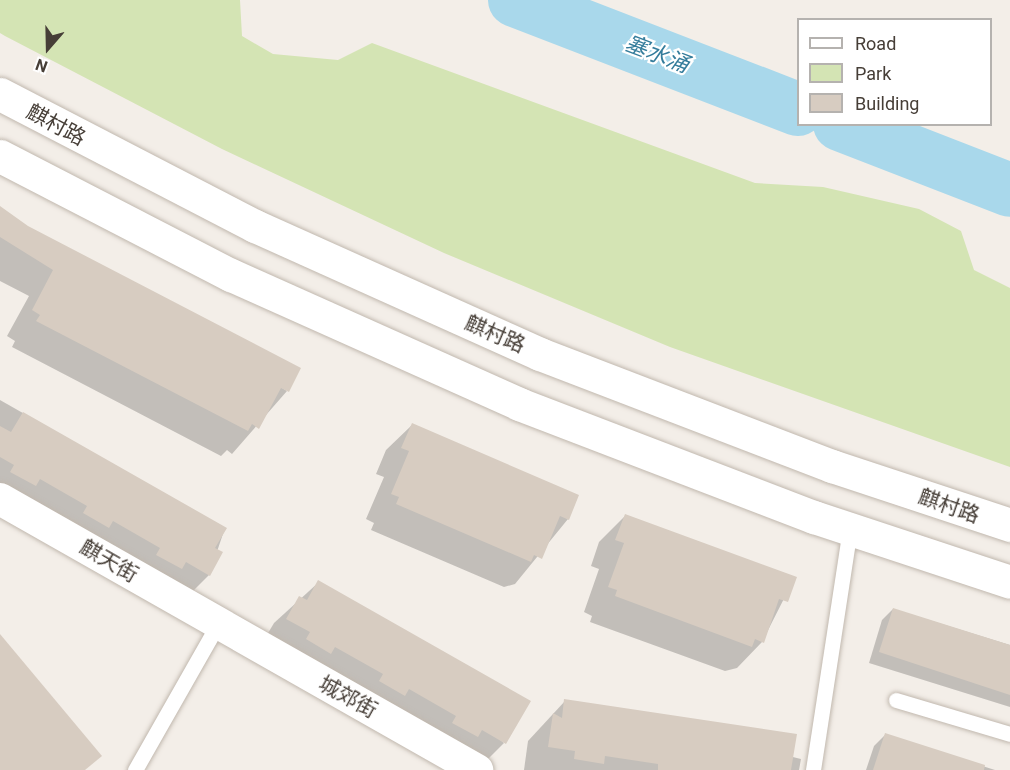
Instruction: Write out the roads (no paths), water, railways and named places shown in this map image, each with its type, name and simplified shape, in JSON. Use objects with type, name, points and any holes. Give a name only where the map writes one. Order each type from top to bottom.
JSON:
[{"type":"street","name":"麒村路","points":[[0,94],[255,226],[530,350],[832,466],[1010,525]]},
{"type":"street","points":[[0,156],[374,341],[666,463],[850,529],[1010,582]]},
{"type":"street","name":"麒天街","points":[[0,499],[218,624]]},
{"type":"street","name":"城郊街","points":[[218,624],[477,770]]},
{"type":"lane","points":[[813,770],[850,529]]},
{"type":"lane","points":[[135,770],[218,624]]},
{"type":"lane","points":[[896,700],[1010,734]]},
{"type":"waterway","name":"塞水涌","points":[[515,0],[797,109]]},
{"type":"waterway","name":"塞水涌","points":[[845,126],[1010,190]]}]
